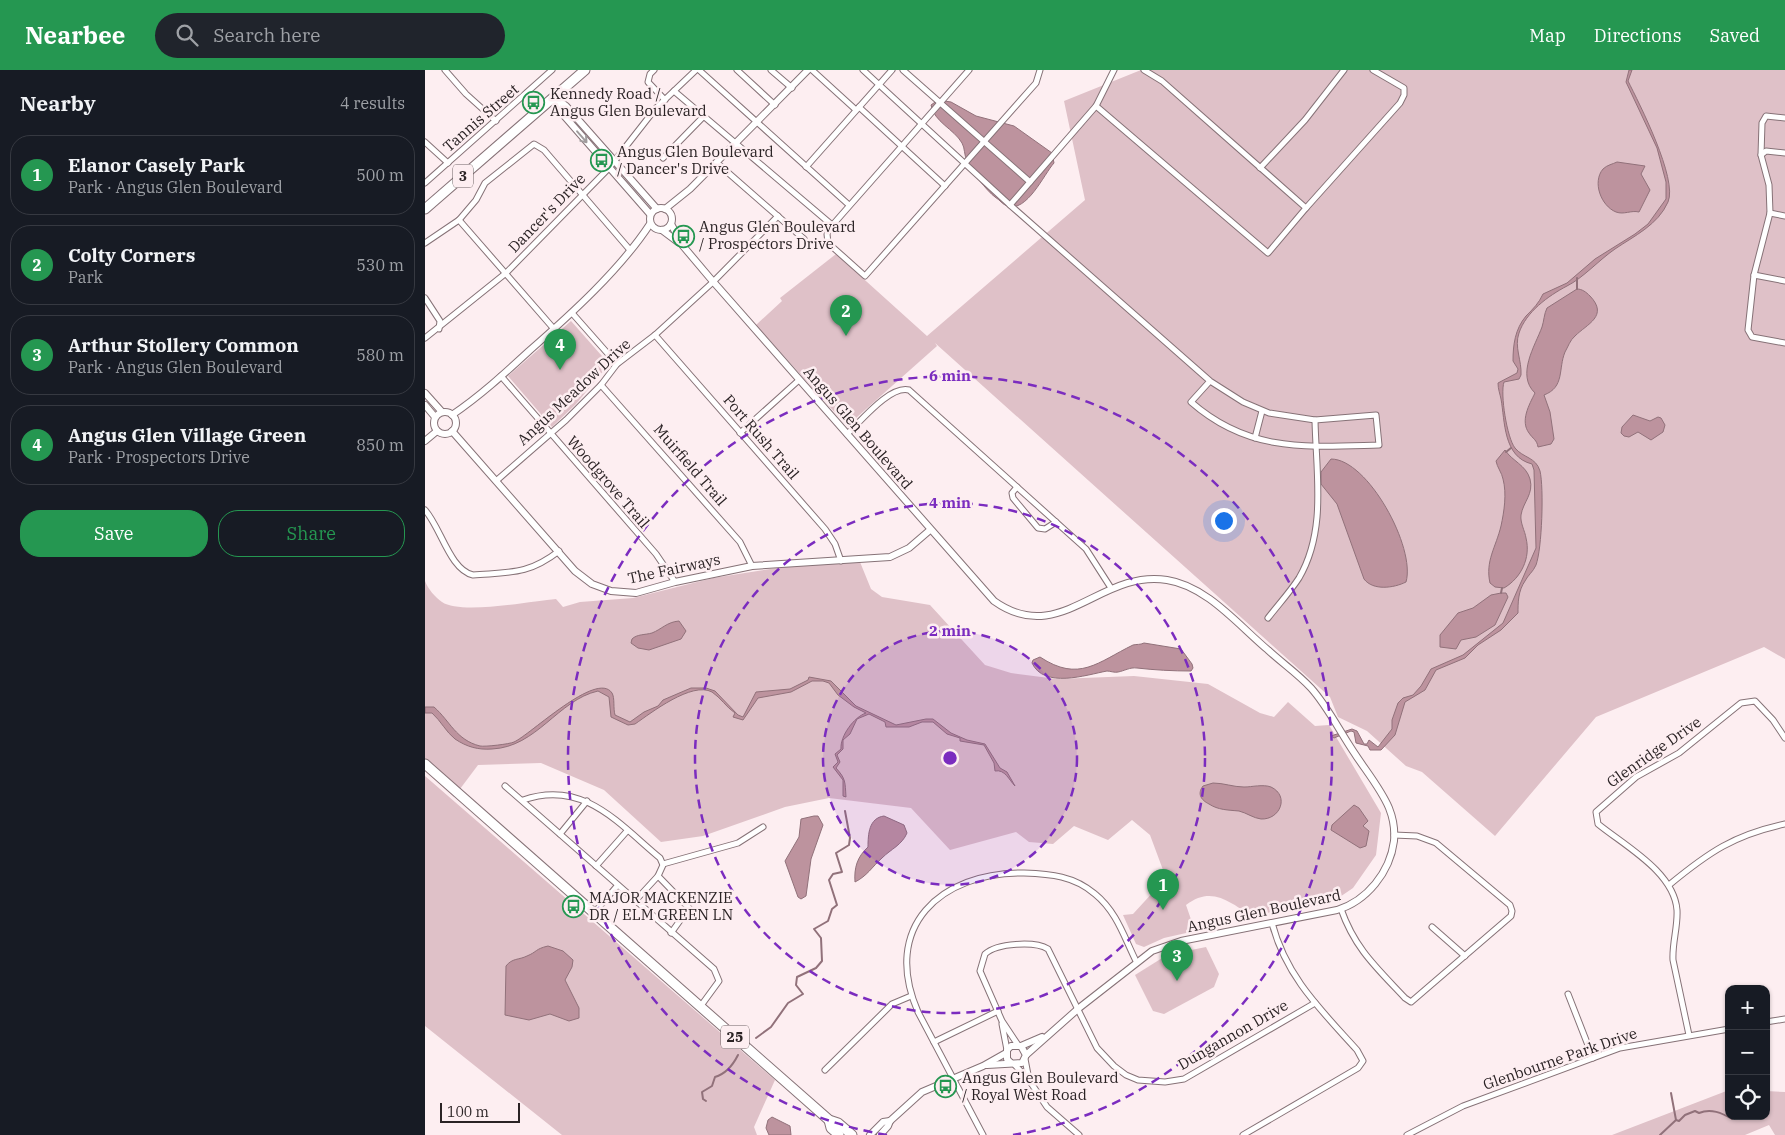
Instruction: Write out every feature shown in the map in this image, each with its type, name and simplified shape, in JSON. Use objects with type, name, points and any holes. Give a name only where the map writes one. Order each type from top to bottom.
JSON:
[{"type":"main road","name":"3","points":[[425,209],[585,70]]},
{"type":"main road","name":"25","points":[[425,764],[829,1120],[838,1123],[852,1135]]},
{"type":"main road","name":"25","points":[[829,1120],[831,1128],[839,1135]]},
{"type":"street","name":"Tannis Street","points":[[425,183],[551,70]]},
{"type":"street","points":[[654,70],[650,74],[648,82],[665,100]]},
{"type":"street","points":[[697,70],[849,205]]},
{"type":"street","name":"Dancer's Drive","points":[[425,338],[439,329],[507,273],[609,168],[665,100],[697,70]]},
{"type":"street","points":[[737,70],[775,105]]},
{"type":"street","points":[[771,70],[792,88]]},
{"type":"street","points":[[665,209],[680,199],[810,70],[945,186]]},
{"type":"street","points":[[863,70],[964,164],[1210,381],[1262,411],[1315,420],[1376,415],[1379,445],[1289,446],[1255,438],[1231,428],[1202,411],[1191,402],[1210,381]]},
{"type":"street","points":[[806,167],[892,70]]},
{"type":"street","points":[[903,70],[1029,182]]},
{"type":"street","points":[[969,70],[849,205],[827,234],[828,243],[865,276],[964,164],[985,143],[1035,84],[1041,70]]},
{"type":"street","points":[[1010,205],[1096,106],[1114,70]]},
{"type":"street","points":[[1144,70],[1162,82],[1306,208]]},
{"type":"street","points":[[1261,168],[1305,120],[1344,70]]},
{"type":"street","points":[[1096,106],[1268,253],[1400,103],[1404,95],[1404,88],[1373,70]]},
{"type":"street","points":[[447,71],[466,94],[496,121]]},
{"type":"street","points":[[674,91],[832,225]]},
{"type":"street","points":[[554,98],[566,106],[657,208],[665,209],[671,215]]},
{"type":"street","points":[[452,415],[474,400],[572,314],[640,240],[650,224],[650,214],[560,111],[554,98]]},
{"type":"street","points":[[663,158],[704,116]]},
{"type":"street","points":[[1785,118],[1766,116],[1762,123],[1761,155],[1769,186],[1770,213],[1754,275],[1749,330],[1752,337],[1785,344]]},
{"type":"street","points":[[425,142],[448,163]]},
{"type":"street","points":[[425,243],[459,220],[476,200],[485,183],[534,144],[544,150],[630,250]]},
{"type":"street","points":[[1761,155],[1766,151],[1785,153]]},
{"type":"street","points":[[717,163],[804,239]]},
{"type":"street","points":[[640,240],[671,224],[671,215],[680,199]]},
{"type":"street","points":[[650,214],[657,208]]},
{"type":"street","points":[[1770,213],[1785,216]]},
{"type":"street","name":"Angus Meadow Drive","points":[[496,481],[550,434],[601,384],[617,364],[655,335],[713,282],[778,216]]},
{"type":"street","points":[[459,220],[554,329]]},
{"type":"street","points":[[650,224],[659,230]]},
{"type":"street","name":"Angus Glen Boulevard","points":[[671,224],[683,246],[713,282],[990,598],[1016,614],[1033,617],[1055,615],[1111,588],[1136,580],[1154,578],[1173,581],[1200,593],[1308,685],[1387,803],[1394,835],[1391,856],[1381,876],[1362,898],[1341,909],[1165,946],[1136,961],[1079,1008],[1025,1057]]},
{"type":"street","name":"Angus Glen Boulevard","points":[[659,230],[683,246]]},
{"type":"street","points":[[1754,275],[1785,281]]},
{"type":"street","points":[[425,298],[440,321],[439,329]]},
{"type":"street","points":[[572,314],[617,364]]},
{"type":"street","name":"Port Rush Trail","points":[[655,335],[825,529],[835,544],[841,561]]},
{"type":"street","name":"Woodgrove Trail","points":[[501,376],[656,554],[675,582]]},
{"type":"street","points":[[740,433],[799,380]]},
{"type":"street","name":"Muirfield Trail","points":[[601,384],[740,542],[752,566]]},
{"type":"street","points":[[847,434],[893,392],[903,389],[909,390],[1091,554],[1111,588]]},
{"type":"street","points":[[425,393],[442,412],[452,415],[456,424],[452,432],[445,434],[437,431],[434,426],[435,417],[425,405]]},
{"type":"street","points":[[1255,438],[1262,411]]},
{"type":"street","points":[[435,417],[442,412]]},
{"type":"street","points":[[1268,618],[1299,578],[1312,547],[1317,523],[1319,496],[1315,420]]},
{"type":"street","points":[[425,441],[437,431]]},
{"type":"street","name":"The Fairways","points":[[452,432],[584,579],[611,591],[636,593],[675,582],[752,566],[895,556],[909,548],[930,530]]},
{"type":"street","points":[[1017,487],[1012,494],[1013,498],[1039,528],[1045,529],[1055,522]]},
{"type":"street","points":[[425,510],[456,564],[466,574],[527,570],[542,564],[559,551]]},
{"type":"street","name":"Glenridge Drive","points":[[1689,1035],[1673,960],[1672,948],[1677,916],[1675,896],[1669,885],[1651,866],[1598,824],[1596,812],[1636,777],[1679,753],[1741,703],[1755,701],[1773,720],[1785,738]]},
{"type":"street","points":[[505,786],[718,974],[718,984],[700,1006]]},
{"type":"street","points":[[523,800],[552,794],[574,796],[587,801],[660,858],[663,864],[658,876],[635,901]]},
{"type":"street","points":[[560,834],[587,801]]},
{"type":"street","points":[[1669,885],[1702,859],[1728,842],[1747,834],[1785,824]]},
{"type":"street","points":[[663,864],[738,844],[763,827]]},
{"type":"street","points":[[596,866],[627,831]]},
{"type":"street","points":[[1341,909],[1349,931],[1359,948],[1408,1001],[1415,1001],[1512,914],[1511,908],[1437,843],[1417,836],[1394,835]]},
{"type":"street","points":[[982,1134],[911,996],[908,951],[912,934],[925,910],[949,890],[969,880],[1004,873],[1054,874],[1085,886],[1111,910],[1136,961]]},
{"type":"street","points":[[658,876],[689,908],[671,933]]},
{"type":"street","points":[[594,914],[617,886]]},
{"type":"street","points":[[1243,1135],[1358,1068],[1362,1063],[1362,1058],[1357,1050],[1315,1003],[1291,972],[1272,923]]},
{"type":"street","points":[[1432,927],[1465,956]]},
{"type":"street","points":[[1029,1080],[1025,1057],[1002,1021],[981,976],[980,966],[989,950],[1003,945],[1038,945],[1048,949],[1079,1008]]},
{"type":"street","points":[[1568,994],[1593,1058]]},
{"type":"street","points":[[825,1070],[892,1004],[911,996]]},
{"type":"street","name":"Dungannon Drive","points":[[1079,1008],[1097,1048],[1120,1072],[1138,1080],[1169,1082],[1187,1077],[1315,1003]]},
{"type":"street","points":[[934,1042],[998,1012]]},
{"type":"street","points":[[1770,1021],[1785,1019]]},
{"type":"street","points":[[1002,1021],[1007,1059],[1029,1080],[1047,1107],[1079,1135]]},
{"type":"street","name":"Glenbourne Park Drive","points":[[1407,1135],[1451,1111],[1593,1058],[1635,1044],[1725,1029]]},
{"type":"street","name":"Angus Glen Boulevard","points":[[1019,1046],[1048,1035]]},
{"type":"street","points":[[880,1135],[890,1121],[921,1092],[983,1066],[1006,1052],[1011,1046],[1019,1046]]},
{"type":"street","points":[[983,1066],[1022,1063],[1025,1057]]},
{"type":"street","points":[[870,1135],[883,1122],[890,1121]]},
{"type":"shaded area","points":[[1141,70],[1785,70],[1785,659],[1764,647],[1596,717],[1495,836],[1422,772],[1406,766],[1367,731],[1338,717],[1330,697],[935,343],[937,346],[847,426],[756,325],[782,301],[780,298],[836,254],[927,336],[1085,200],[1064,101]]},
{"type":"shaded area","points":[[1629,70],[1632,70],[1628,81],[1663,159],[1670,191],[1668,202],[1652,224],[1609,253],[1573,283],[1538,305],[1522,325],[1519,333],[1517,344],[1521,375],[1519,379],[1504,382],[1504,406],[1512,443],[1518,451],[1536,463],[1540,471],[1542,504],[1538,557],[1535,567],[1521,589],[1518,613],[1501,630],[1478,645],[1465,658],[1436,670],[1425,690],[1405,702],[1395,735],[1381,750],[1370,750],[1368,746],[1356,743],[1354,732],[1351,731],[1334,738],[1331,736],[1352,729],[1357,731],[1364,744],[1367,744],[1369,740],[1378,747],[1392,729],[1392,720],[1398,703],[1403,698],[1413,695],[1431,669],[1463,655],[1503,623],[1536,548],[1534,470],[1532,464],[1515,454],[1507,437],[1498,385],[1498,383],[1517,373],[1518,369],[1513,361],[1517,332],[1522,321],[1538,303],[1543,294],[1567,283],[1595,259],[1648,224],[1666,199],[1666,182],[1657,148],[1626,82]]},
{"type":"shaded area","points":[[938,100],[951,102],[976,116],[1014,126],[1052,153],[1054,163],[1034,191],[1021,204],[1014,207],[1002,203],[976,175],[966,159],[962,143],[940,121],[933,111],[931,105]]},
{"type":"shaded area","points":[[1617,162],[1645,166],[1641,174],[1650,190],[1639,212],[1616,212],[1606,205],[1602,199],[1598,187],[1600,174],[1603,169]]},
{"type":"shaded area","points":[[1577,289],[1584,291],[1590,296],[1595,303],[1597,314],[1570,342],[1563,358],[1558,382],[1551,392],[1544,395],[1550,412],[1554,439],[1551,444],[1538,447],[1536,441],[1526,428],[1525,423],[1526,413],[1535,393],[1527,378],[1529,360],[1547,308]]},
{"type":"shaded area","points":[[571,321],[609,364],[576,404],[552,427],[508,376]]},
{"type":"shaded area","points":[[1633,415],[1650,421],[1658,417],[1661,418],[1665,425],[1663,432],[1651,440],[1638,432],[1629,437],[1624,436],[1621,433],[1622,427]]},
{"type":"shaded area","points":[[1505,450],[1528,474],[1531,489],[1521,515],[1527,545],[1526,560],[1520,573],[1504,588],[1495,587],[1490,583],[1489,568],[1501,526],[1505,503],[1504,485],[1496,461]]},
{"type":"shaded area","points":[[1331,459],[1345,463],[1360,473],[1374,489],[1386,508],[1404,548],[1407,567],[1406,582],[1396,586],[1378,587],[1364,579],[1337,504],[1321,484],[1321,472]]},
{"type":"shaded area","points":[[860,562],[871,589],[882,597],[930,605],[985,665],[1011,673],[1057,679],[1134,676],[1208,684],[1260,713],[1274,717],[1288,702],[1315,726],[1329,725],[1381,813],[1376,855],[1353,888],[1331,903],[1256,918],[1222,898],[1205,896],[1186,905],[1195,931],[1164,938],[1144,947],[1136,944],[1123,915],[1133,914],[1166,878],[1150,835],[1132,820],[1108,840],[1074,826],[1053,844],[1029,842],[1016,832],[950,850],[911,808],[829,798],[785,807],[703,836],[661,842],[604,790],[541,763],[478,765],[454,797],[425,771],[425,581],[437,598],[451,606],[480,607],[556,599],[563,607],[580,602],[633,598],[713,578],[783,567]]},
{"type":"shaded area","points":[[1506,593],[1508,597],[1495,625],[1476,637],[1461,640],[1456,649],[1440,647],[1440,635],[1458,613],[1473,608],[1491,595]]},
{"type":"shaded area","points":[[679,621],[686,631],[681,639],[649,650],[638,648],[631,643],[632,639],[636,636],[652,633],[668,624]]},
{"type":"shaded area","points":[[1144,643],[1181,649],[1193,668],[1191,671],[1134,668],[1117,672],[1107,671],[1077,677],[1055,678],[1046,676],[1038,671],[1032,663],[1033,660],[1040,657],[1054,665],[1077,669],[1098,663],[1133,645]]},
{"type":"shaded area","points":[[809,677],[831,681],[856,706],[896,725],[933,719],[951,733],[967,740],[985,744],[1000,768],[1007,772],[1015,786],[1004,773],[995,771],[994,763],[984,745],[960,741],[960,738],[947,734],[933,722],[922,722],[909,727],[886,727],[885,722],[869,714],[857,719],[850,734],[843,740],[843,749],[837,755],[840,762],[836,768],[842,775],[845,784],[846,797],[843,796],[843,780],[833,767],[838,762],[835,754],[841,749],[841,744],[845,733],[857,718],[866,713],[854,707],[838,695],[829,683],[823,681],[812,681],[791,692],[758,698],[743,720],[733,717],[735,713],[718,697],[712,692],[704,690],[683,694],[635,724],[628,725],[611,717],[609,697],[598,691],[584,696],[571,704],[522,740],[508,746],[492,749],[482,749],[459,742],[432,713],[425,713],[425,707],[434,707],[459,735],[480,746],[492,746],[514,742],[563,706],[593,690],[604,688],[612,693],[615,715],[630,722],[644,712],[658,706],[663,700],[691,688],[706,688],[715,691],[738,715],[743,717],[756,692],[790,689],[808,680]]},
{"type":"shaded area","points":[[425,776],[775,1080],[754,1127],[757,1135],[562,1135],[425,1026]]},
{"type":"shaded area","points":[[1213,783],[1240,787],[1271,787],[1280,796],[1281,801],[1278,812],[1273,816],[1261,819],[1239,811],[1212,806],[1204,801],[1200,794],[1203,786]]},
{"type":"shaded area","points":[[1354,805],[1359,808],[1368,821],[1363,826],[1369,831],[1366,846],[1360,848],[1331,830],[1332,825]]},
{"type":"shaded area","points":[[818,816],[823,825],[811,859],[806,896],[801,899],[798,897],[785,861],[799,837],[801,819]]},
{"type":"shaded area","points":[[884,816],[904,825],[907,833],[899,844],[855,882],[857,863],[868,847],[870,827],[875,820]]},
{"type":"shaded area","points":[[548,946],[563,951],[573,960],[572,967],[565,980],[579,1008],[579,1018],[569,1021],[550,1014],[529,1020],[505,1015],[506,966],[513,960],[530,955]]},
{"type":"shaded area","points":[[1206,947],[1219,974],[1214,987],[1164,1014],[1153,1011],[1135,975],[1167,955]]},
{"type":"shaded area","points":[[1770,1091],[1785,1092],[1785,1135],[1775,1135],[1769,1125],[1745,1135],[1612,1135],[1725,1092],[1725,1120],[1770,1120]]},
{"type":"shaded area","points":[[772,1117],[790,1126],[791,1135],[769,1135],[766,1128],[768,1120]]},
{"type":"waterway","points":[[1577,278],[1577,289]]},
{"type":"waterway","points":[[1506,452],[1511,448]]},
{"type":"waterway","points":[[1501,593],[1502,588]]},
{"type":"waterway","points":[[756,1038],[771,1027],[788,1003],[803,994],[796,985],[797,977],[816,968],[822,961],[821,938],[814,929],[828,921],[832,909],[837,905],[829,880],[833,874],[842,872],[836,853],[849,845],[850,838],[845,811]]},
{"type":"waterway","points":[[706,1101],[703,1099],[702,1092],[712,1086],[715,1077],[728,1069],[738,1055]]},
{"type":"waterway","points":[[1671,1093],[1676,1120]]},
{"type":"waterway","points":[[1660,1135],[1676,1120],[1679,1121],[1685,1115],[1695,1111],[1699,1113],[1716,1112],[1725,1116]]},
{"type":"place","name":"Kennedy Road / Angus Glen Boulevard","points":[[534,103]]},
{"type":"place","name":"Angus Glen Boulevard / Dancer's Drive","points":[[601,161]]},
{"type":"place","name":"Angus Glen Boulevard / Prospectors Drive","points":[[683,236]]},
{"type":"place","name":"Colty Corners","points":[[846,336]]},
{"type":"place","name":"Angus Glen Village Green","points":[[560,370]]},
{"type":"place","name":"MAJOR MACKENZIE DR / ELM GREEN LN","points":[[573,907]]},
{"type":"place","name":"Elanor Casely Park","points":[[1163,910]]},
{"type":"place","name":"Arthur Stollery Common","points":[[1177,981]]},
{"type":"place","name":"Angus Glen Boulevard / Royal West Road","points":[[946,1087]]}]
